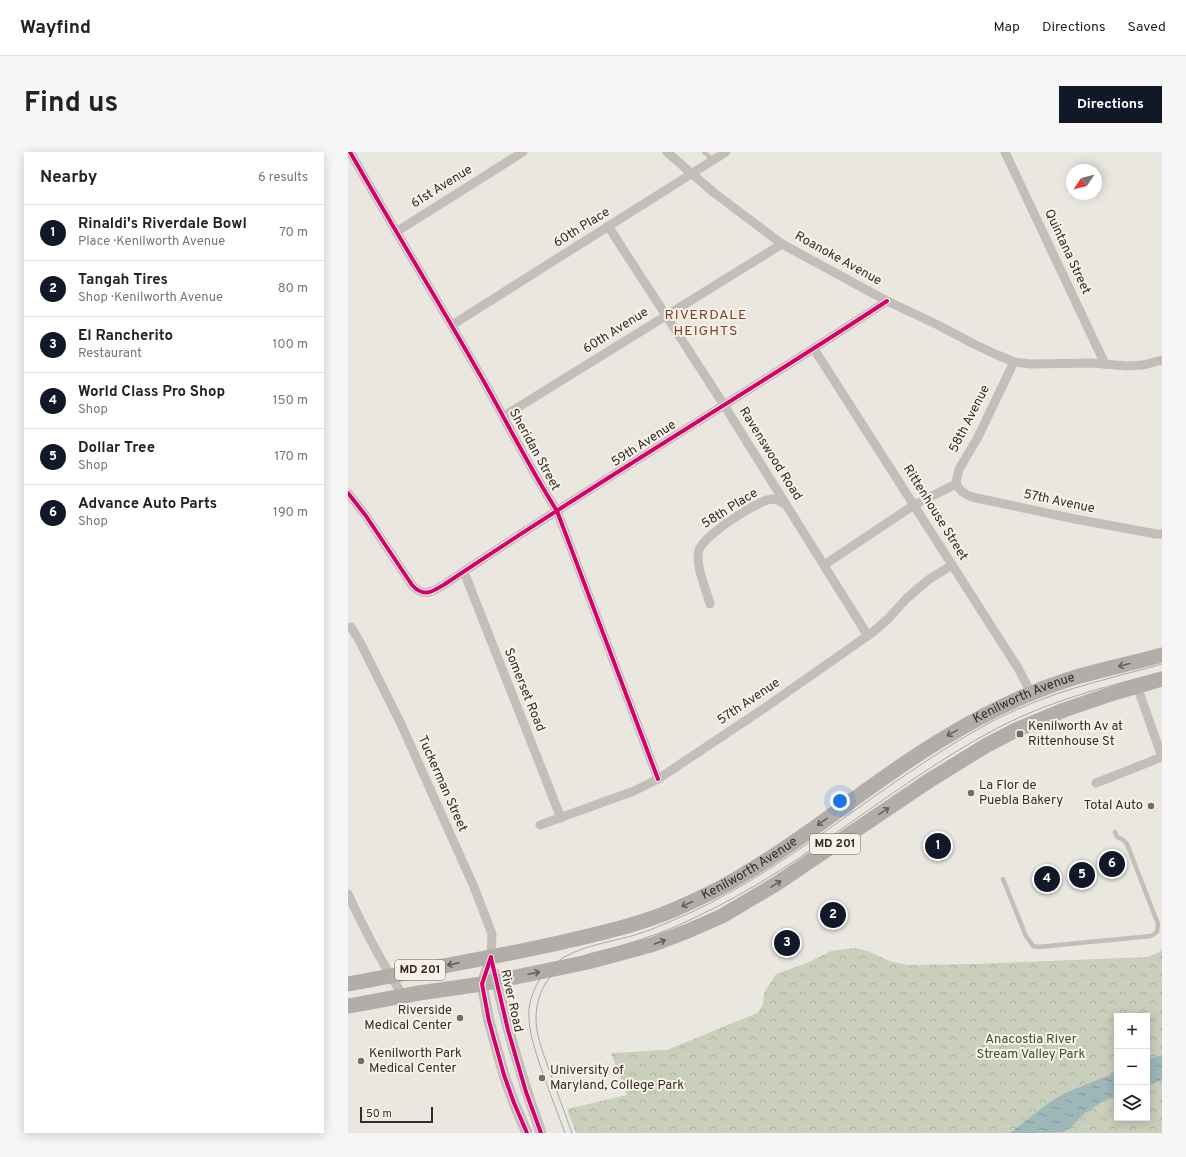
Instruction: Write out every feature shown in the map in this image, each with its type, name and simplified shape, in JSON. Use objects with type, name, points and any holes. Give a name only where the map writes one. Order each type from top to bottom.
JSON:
[{"type":"main road","name":"Kenilworth Avenue","points":[[348,984],[525,951],[621,929],[653,919],[686,905],[769,859],[896,769],[944,738],[993,711],[1030,693],[1066,680],[1162,655]]},
{"type":"main road","name":"Kenilworth Avenue","points":[[348,1006],[489,982],[588,962],[651,946],[722,916],[776,884],[930,780],[986,745],[1016,730],[1064,710],[1162,679]]},
{"type":"street","name":"Sheridan Street","points":[[350,152],[396,232],[452,324],[504,416],[535,475],[557,511],[658,779]]},
{"type":"street","name":"61st Avenue","points":[[396,232],[523,152]]},
{"type":"street","name":"Roanoke Avenue","points":[[667,152],[713,192],[782,244],[887,301],[1014,362]]},
{"type":"street","name":"60th Place","points":[[452,324],[726,152]]},
{"type":"street","name":"Quintana Street","points":[[1005,152],[1105,364]]},
{"type":"street","name":"Ravenswood Road","points":[[608,226],[724,405],[868,636]]},
{"type":"street","name":"60th Avenue","points":[[504,416],[782,244]]},
{"type":"street","name":"59th Avenue","points":[[348,493],[366,516],[412,585],[418,591],[428,593],[464,572],[887,301]]},
{"type":"street","name":"Rittenhouse Street","points":[[814,349],[1018,668],[1030,693]]},
{"type":"street","points":[[1014,362],[1032,364],[1138,365],[1162,360]]},
{"type":"street","name":"58th Avenue","points":[[956,484],[959,469],[977,439],[1014,362]]},
{"type":"street","points":[[824,565],[914,505],[956,484]]},
{"type":"street","name":"57th Avenue","points":[[956,484],[964,493],[972,497],[1075,519],[1162,534]]},
{"type":"street","name":"58th Place","points":[[710,604],[699,565],[699,550],[703,543],[726,524],[765,500],[776,499],[787,506]]},
{"type":"street","name":"57th Avenue","points":[[540,825],[634,791],[658,779],[868,636],[884,623],[902,603],[928,580],[952,565]]},
{"type":"street","name":"Somerset Road","points":[[464,572],[561,818]]},
{"type":"street","name":"Tuckerman Street","points":[[351,627],[402,724],[474,888],[492,934],[491,957]]},
{"type":"street","points":[[1096,783],[1162,757],[1137,686]]},
{"type":"street","points":[[348,894],[390,976],[403,996]]},
{"type":"street","name":"River Road","points":[[491,957],[489,982],[489,1021],[504,1075],[527,1133]]},
{"type":"street","name":"River Road","points":[[489,982],[502,1008],[517,1063],[541,1133]]},
{"type":"lane","points":[[704,152],[713,160]]},
{"type":"lane","points":[[1003,879],[1026,936],[1033,946],[1038,947],[1151,936],[1157,932],[1158,924],[1127,844],[1122,839],[1117,837],[1115,832]]},
{"type":"green space","name":"Anacostia River Stream Valley Park","points":[[855,948],[870,952],[889,961],[907,965],[974,964],[1147,957],[1160,952],[1162,949],[1162,1133],[576,1133],[567,1109],[627,1095],[611,1053],[667,1050],[757,1013],[763,1005],[764,993],[776,974],[807,963],[831,951]]},
{"type":"water","points":[[1162,1055],[1162,1080],[1150,1085],[1150,1059]]},
{"type":"water","points":[[1114,1073],[1114,1097],[1094,1107],[1066,1131],[1054,1133],[1010,1133],[1050,1102],[1065,1093]]},
{"type":"tram line","points":[[565,1133],[538,1059],[529,1022],[530,1004],[535,988],[546,972],[556,963],[568,955],[594,945],[635,935],[657,927],[692,912],[731,892],[805,845],[951,745],[1003,716],[1059,693],[1162,664]]},
{"type":"tram line","points":[[572,1133],[541,1048],[536,1025],[538,1001],[541,993],[550,977],[557,970],[584,956],[649,937],[670,929],[737,896],[774,874],[954,753],[1012,721],[1075,696],[1162,672]]},
{"type":"cycle path","points":[[350,152],[460,339],[535,475],[557,511],[658,779]]},
{"type":"cycle path","points":[[348,493],[366,516],[412,585],[424,593],[432,591],[887,301]]},
{"type":"cycle path","points":[[491,957],[482,984],[489,1021],[504,1075],[527,1133]]},
{"type":"cycle path","points":[[491,958],[508,1030],[526,1092],[541,1133]]},
{"type":"place","name":"Kenilworth Av at Rittenhouse St","points":[[1020,734]]},
{"type":"place","name":"La Flor de Puebla Bakery","points":[[971,793]]},
{"type":"place","name":"Total Auto","points":[[1151,806]]},
{"type":"place","name":"Rinaldi's Riverdale Bowl","points":[[938,846]]},
{"type":"place","name":"Advance Auto Parts","points":[[1112,864]]},
{"type":"place","name":"Dollar Tree","points":[[1082,875]]},
{"type":"place","name":"World Class Pro Shop","points":[[1047,879]]},
{"type":"place","name":"Tangah Tires","points":[[833,915]]},
{"type":"place","name":"El Rancherito","points":[[787,943]]},
{"type":"place","name":"Riverside Medical Center","points":[[460,1018]]},
{"type":"place","name":"Kenilworth Park Medical Center","points":[[361,1061]]},
{"type":"place","name":"University of Maryland, College Park","points":[[542,1078]]},
{"type":"district","name":"RIVERDALE HEIGHTS","points":[[706,324]]}]
